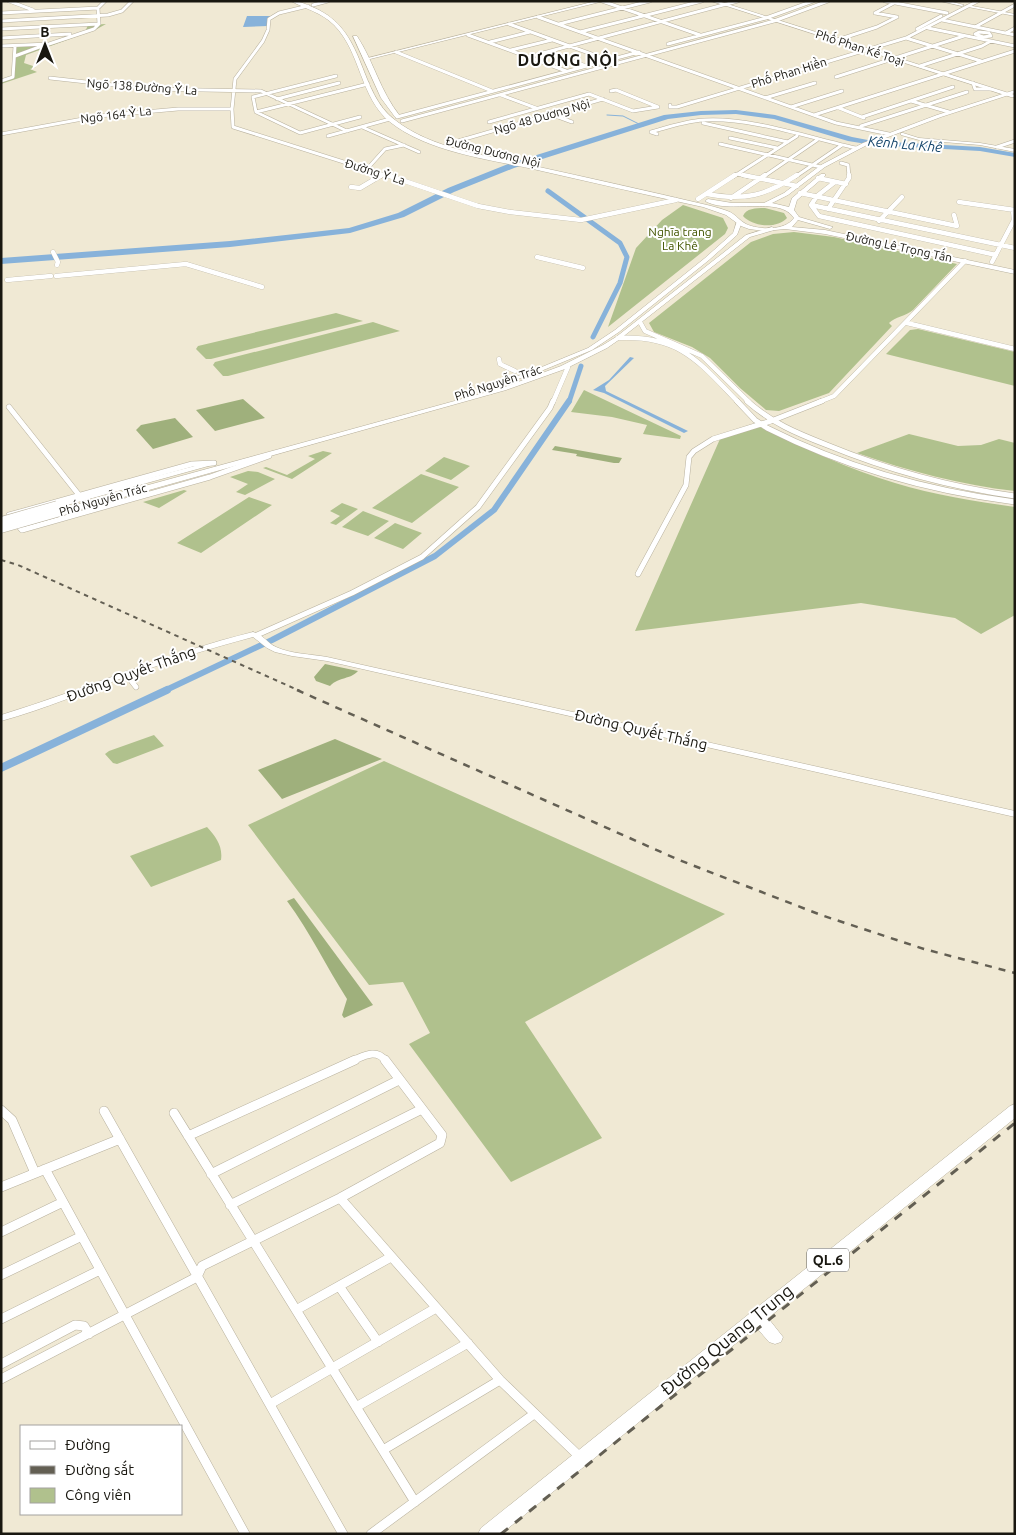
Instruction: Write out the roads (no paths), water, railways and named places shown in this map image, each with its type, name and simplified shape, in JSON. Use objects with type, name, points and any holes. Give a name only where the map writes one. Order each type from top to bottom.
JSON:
[{"type":"highway","name":"Đường Quang Trung","points":[[487,1534],[756,1316],[1015,1110]]},
{"type":"highway","points":[[756,1316],[775,1337]]},
{"type":"main road","name":"Đường Dương Nội","points":[[294,1],[329,13],[350,30],[357,40],[390,110],[414,129],[451,143],[550,166],[705,206],[733,216]]},
{"type":"main road","name":"Đường Dương Nội","points":[[302,1],[328,17],[345,32],[373,96],[390,119],[406,130],[432,142],[464,152],[542,170],[642,190],[721,204],[764,204]]},
{"type":"main road","points":[[394,51],[467,35],[587,1]]},
{"type":"main road","points":[[494,24],[538,17],[602,1]]},
{"type":"main road","name":"Phố Phan Kế Toại","points":[[713,1],[1013,94]]},
{"type":"main road","points":[[942,1],[962,5],[968,4],[1015,15]]},
{"type":"main road","points":[[394,51],[445,36]]},
{"type":"main road","points":[[791,210],[794,199],[818,178],[888,137],[949,112],[1013,94]]},
{"type":"main road","points":[[764,204],[781,197],[821,168],[878,138],[903,134],[1013,94]]},
{"type":"main road","points":[[373,96],[382,95]]},
{"type":"main road","points":[[903,134],[928,140],[997,147],[1015,151]]},
{"type":"main road","points":[[764,204],[791,210],[797,218],[794,223],[782,228]]},
{"type":"main road","points":[[739,222],[733,216],[737,209],[747,205]]},
{"type":"main road","name":"Đường Lê Trọng Tấn","points":[[797,218],[1015,267]]},
{"type":"main road","name":"Đường Lê Trọng Tấn","points":[[739,222],[753,227],[825,232],[1015,272]]},
{"type":"main road","name":"Phố Nguyễn Trác","points":[[1,529],[291,448],[498,385],[590,349],[617,331],[707,259],[735,234],[739,222]]},
{"type":"main road","name":"Phố Nguyễn Trác","points":[[1,521],[214,463],[504,389],[568,367],[596,353],[640,322],[748,236],[772,229]]},
{"type":"main road","points":[[707,259],[716,261]]},
{"type":"main road","name":"Đường Quyết Thắng","points":[[1,718],[55,702],[126,674],[243,636],[259,636]]},
{"type":"main road","points":[[259,636],[268,645]]},
{"type":"street","points":[[9,1],[35,11]]},
{"type":"street","points":[[1,13],[98,8],[105,1]]},
{"type":"street","points":[[1,20],[99,15],[122,11],[132,1]]},
{"type":"street","points":[[310,6],[328,1]]},
{"type":"street","points":[[602,1],[702,35]]},
{"type":"street","points":[[557,25],[650,1]]},
{"type":"street","points":[[579,32],[702,1]]},
{"type":"street","points":[[528,57],[738,1]]},
{"type":"street","points":[[664,45],[766,18],[813,1]]},
{"type":"street","points":[[400,119],[530,87],[774,20],[828,1]]},
{"type":"street","points":[[885,1],[947,13]]},
{"type":"street","name":"Phố Phan Hiền","points":[[669,106],[677,107],[906,38],[928,28],[968,4],[978,1]]},
{"type":"street","points":[[837,40],[871,29],[897,17],[875,12],[895,2]]},
{"type":"street","name":"Phố Phan Hiền","points":[[669,106],[901,37],[962,5]]},
{"type":"street","points":[[975,27],[1015,5]]},
{"type":"street","name":"Đường Ỷ La","points":[[310,6],[279,13],[269,19],[268,30],[263,41],[235,79],[232,109],[233,127],[450,195],[478,206],[581,220],[676,200]]},
{"type":"street","points":[[14,56],[94,29],[99,24],[98,8]]},
{"type":"street","points":[[34,27],[35,11]]},
{"type":"street","points":[[538,17],[738,89],[814,115],[888,137]]},
{"type":"street","points":[[942,20],[1015,35]]},
{"type":"street","points":[[507,23],[608,60]]},
{"type":"street","points":[[1,29],[99,24]]},
{"type":"street","points":[[928,28],[978,37],[991,36],[987,32],[992,30]]},
{"type":"street","points":[[1006,33],[1015,28]]},
{"type":"street","points":[[489,42],[530,32]]},
{"type":"street","points":[[1,38],[80,34]]},
{"type":"street","points":[[467,35],[575,74]]},
{"type":"street","points":[[467,35],[517,56]]},
{"type":"street","points":[[836,77],[964,36]]},
{"type":"street","points":[[978,37],[1015,46]]},
{"type":"street","points":[[906,38],[982,62]]},
{"type":"street","points":[[510,50],[552,40]]},
{"type":"street","points":[[920,66],[982,46],[991,41]]},
{"type":"street","points":[[1,46],[49,44]]},
{"type":"street","points":[[1,80],[12,77],[15,46]]},
{"type":"street","points":[[400,119],[492,91],[655,48]]},
{"type":"street","points":[[365,57],[394,51],[492,91]]},
{"type":"street","points":[[814,115],[1015,51]]},
{"type":"street","points":[[550,52],[586,66]]},
{"type":"street","points":[[334,71],[342,90]]},
{"type":"street","points":[[256,112],[253,97],[336,76]]},
{"type":"street","name":"Ngõ 138 Đường Ỷ La","points":[[50,78],[150,89],[261,91],[265,93]]},
{"type":"street","points":[[277,99],[339,83]]},
{"type":"street","points":[[765,98],[815,83]]},
{"type":"street","points":[[256,112],[368,84]]},
{"type":"street","points":[[862,117],[952,87]]},
{"type":"street","points":[[651,107],[611,91],[616,90],[658,107]]},
{"type":"street","points":[[791,107],[842,91]]},
{"type":"street","points":[[858,127],[967,92]]},
{"type":"street","points":[[265,93],[347,131]]},
{"type":"street","points":[[500,94],[572,122]]},
{"type":"street","points":[[488,122],[589,94],[633,111],[669,106]]},
{"type":"street","name":"Ngõ 48 Dương Nội","points":[[451,143],[603,99]]},
{"type":"street","points":[[911,101],[949,112]]},
{"type":"street","points":[[906,102],[943,115]]},
{"type":"street","points":[[839,108],[877,122]]},
{"type":"street","name":"Ngõ 164 Ỷ La","points":[[1,134],[107,115],[178,109],[232,109]]},
{"type":"street","points":[[256,112],[300,132],[360,117]]},
{"type":"street","points":[[328,136],[390,119]]},
{"type":"street","points":[[657,134],[651,132],[710,120],[751,126],[856,148]]},
{"type":"street","points":[[698,122],[788,142]]},
{"type":"street","points":[[751,126],[720,144],[821,168]]},
{"type":"street","points":[[362,127],[419,152]]},
{"type":"street","points":[[698,199],[797,136]]},
{"type":"street","points":[[730,138],[777,148]]},
{"type":"street","points":[[729,198],[817,140]]},
{"type":"street","points":[[997,147],[1015,141]]},
{"type":"street","points":[[367,169],[385,150],[404,145]]},
{"type":"street","points":[[706,194],[729,198],[760,196],[784,184],[842,145]]},
{"type":"street","points":[[828,209],[850,178],[848,165],[841,163]]},
{"type":"street","points":[[351,187],[360,188],[384,174]]},
{"type":"street","points":[[738,174],[797,186]]},
{"type":"street","points":[[818,178],[846,184]]},
{"type":"street","points":[[811,205],[817,196],[835,182]]},
{"type":"street","points":[[800,193],[956,226],[954,215]]},
{"type":"street","points":[[863,234],[890,212],[902,197]]},
{"type":"street","points":[[959,202],[1014,210],[1014,220],[992,262]]},
{"type":"street","points":[[811,205],[1015,248]]},
{"type":"street","points":[[811,205],[819,216],[870,229],[996,255]]},
{"type":"street","points":[[53,252],[58,262],[57,265]]},
{"type":"street","points":[[538,257],[583,268]]},
{"type":"street","points":[[638,574],[686,485],[689,457],[694,451],[713,438],[771,421],[834,396],[965,261]]},
{"type":"street","points":[[56,276],[186,264],[262,287]]},
{"type":"street","points":[[7,280],[51,276]]},
{"type":"street","points":[[640,322],[645,331],[682,346],[708,361],[732,387],[771,421],[880,467],[933,482],[982,492],[1015,496]]},
{"type":"street","points":[[906,323],[1015,349]]},
{"type":"street","points":[[618,338],[640,336],[687,354],[706,368],[760,424],[874,472],[980,498],[1015,502]]},
{"type":"street","points":[[499,360],[500,364],[515,371]]},
{"type":"street","points":[[259,636],[352,593],[422,557],[478,507],[550,408],[568,367]]},
{"type":"street","points":[[9,407],[79,495]]},
{"type":"street","name":"Phố Nguyễn Trác","points":[[22,530],[210,477],[291,448]]},
{"type":"street","name":"Phố Nguyễn Trác","points":[[10,514],[192,464],[214,463]]},
{"type":"street","points":[[33,508],[47,523]]},
{"type":"street","points":[[10,514],[22,530]]},
{"type":"street","name":"Đường Quyết Thắng","points":[[268,645],[278,650],[326,659],[1015,814]]},
{"type":"street","points":[[126,674],[136,687]]},
{"type":"street","points":[[1,1379],[197,1277],[202,1266],[340,1198],[440,1143],[442,1135],[382,1056],[370,1053],[188,1136]]},
{"type":"street","points":[[211,1174],[399,1080]]},
{"type":"street","points":[[230,1205],[422,1109]]},
{"type":"street","points":[[1,1110],[12,1120],[35,1173]]},
{"type":"street","points":[[104,1111],[343,1534]]},
{"type":"street","points":[[174,1113],[415,1502]]},
{"type":"street","points":[[1,1188],[120,1139]]},
{"type":"street","points":[[45,1169],[245,1534]]},
{"type":"street","points":[[340,1198],[500,1380],[581,1458]]},
{"type":"street","points":[[1,1232],[63,1202]]},
{"type":"street","points":[[1,1275],[82,1236]]},
{"type":"street","points":[[296,1310],[390,1257]]},
{"type":"street","points":[[1,1319],[100,1270]]},
{"type":"street","points":[[339,1286],[378,1342]]},
{"type":"street","points":[[270,1404],[436,1308]]},
{"type":"street","points":[[1,1364],[75,1325],[84,1326],[89,1334]]},
{"type":"street","points":[[356,1407],[468,1343]]},
{"type":"street","points":[[383,1450],[500,1380]]},
{"type":"street","points":[[371,1534],[534,1414]]},
{"type":"water","points":[[247,16],[271,16],[268,26],[243,27]]},
{"type":"water","points":[[630,357],[634,358],[605,386],[606,391],[688,431],[684,433],[604,393],[593,390],[609,380]]},
{"type":"waterway","name":"Kênh La Khê","points":[[1,261],[230,244],[350,230],[401,215],[451,190],[511,166],[667,117],[701,113],[736,112],[775,117],[851,139],[873,143],[980,149],[1015,155]]},
{"type":"waterway","points":[[607,115],[623,116],[643,126]]},
{"type":"waterway","points":[[548,191],[620,243],[627,257],[620,283],[593,337]]},
{"type":"waterway","points":[[569,402],[581,366]]},
{"type":"waterway","points":[[164,691],[272,640],[435,556],[494,510],[569,401]]},
{"type":"waterway","points":[[1,768],[167,690]]},
{"type":"railway","points":[[1,560],[18,565],[300,691]]},
{"type":"railway","points":[[297,690],[679,860],[821,915],[924,949],[1015,973]]},
{"type":"railway","points":[[501,1534],[1015,1123]]},
{"type":"district","name":"DƯƠNG NỘI","points":[[568,60]]},
{"type":"park label","name":"Nghĩa trang La Khê","points":[[680,239]]}]
